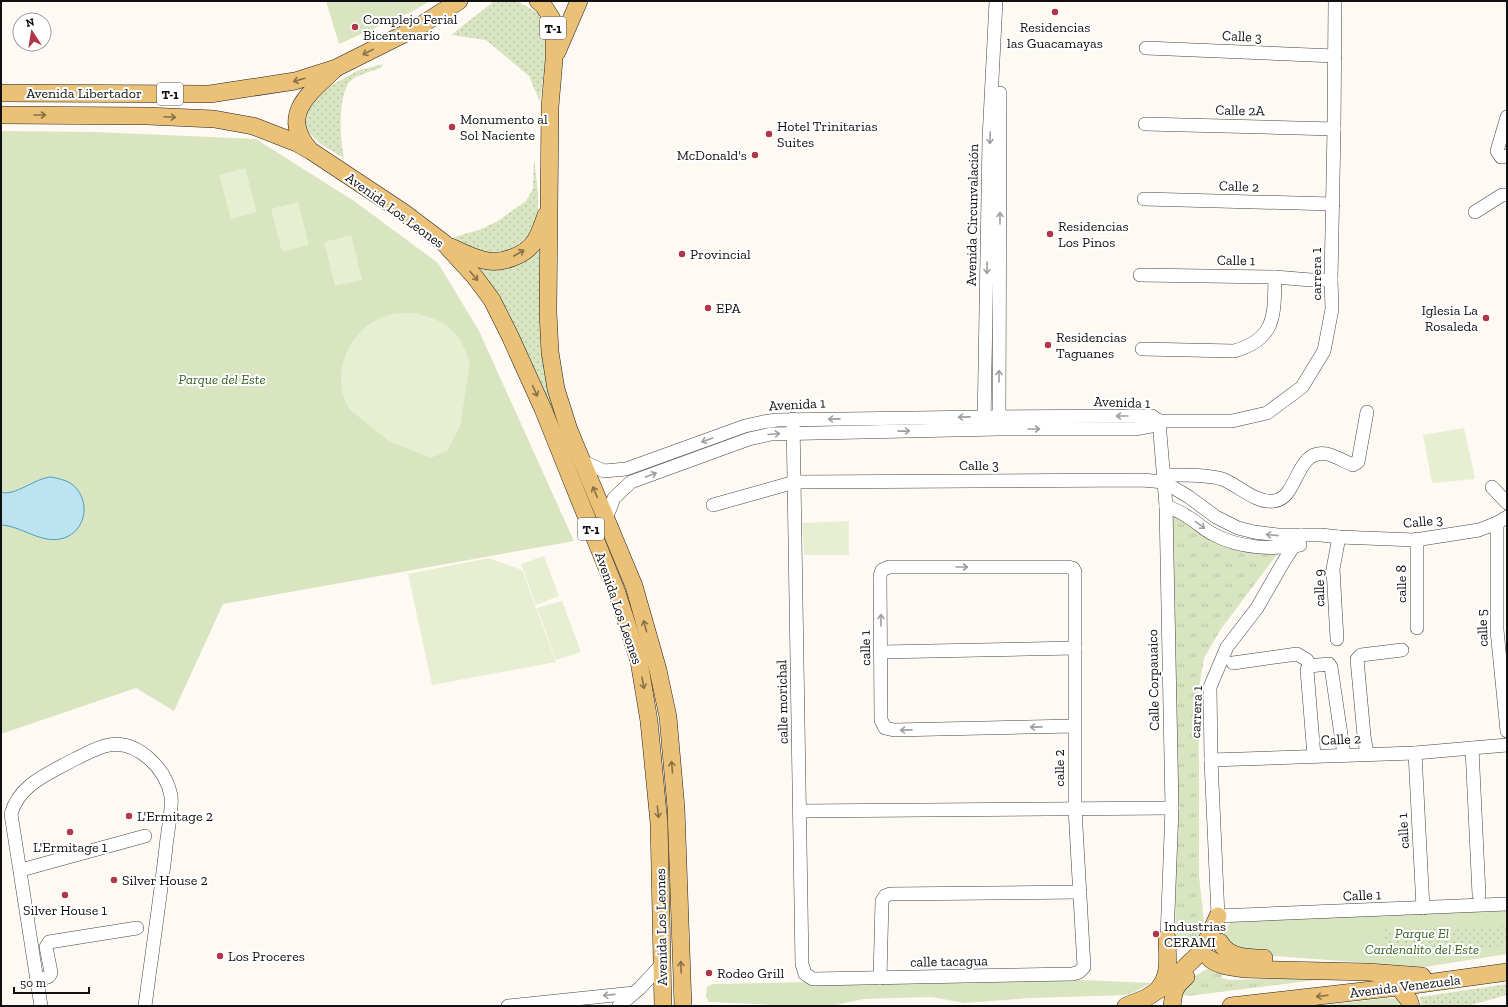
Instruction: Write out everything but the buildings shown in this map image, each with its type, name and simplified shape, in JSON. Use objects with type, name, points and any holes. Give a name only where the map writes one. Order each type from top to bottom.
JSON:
[{"type":"main road","name":"T-1","points":[[455,4],[468,1]]},
{"type":"main road","name":"T-1","points":[[538,1],[543,5],[552,19],[554,33],[554,60]]},
{"type":"main road","points":[[554,60],[578,1]]},
{"type":"main road","name":"Avenida Libertador","points":[[1,93],[210,94],[295,81],[336,68],[418,27],[455,4]]},
{"type":"main road","name":"Avenida Los Leones","points":[[554,60],[550,107],[548,312],[550,352],[556,389],[569,430],[637,597],[658,670],[668,717],[676,808],[683,1006]]},
{"type":"main road","name":"T-1","points":[[311,151],[301,140],[297,127],[297,116],[302,103],[310,93],[336,68]]},
{"type":"main road","name":"Avenida Libertador","points":[[1,115],[147,116],[214,119],[253,126],[297,143],[311,151]]},
{"type":"main road","name":"Avenida Los Leones","points":[[311,151],[403,212],[444,243],[475,276],[492,300],[543,409],[617,593],[639,661],[649,721],[659,823],[663,1006]]},
{"type":"main road","name":"T-1","points":[[444,243],[484,261],[503,261],[509,259],[521,254],[534,242],[543,225],[550,203]]},
{"type":"main road","points":[[1218,916],[1220,925],[1220,942],[1222,947],[1228,952],[1246,958],[1310,962],[1386,974],[1472,978]]},
{"type":"main road","points":[[1126,1006],[1137,1003],[1166,985],[1202,951],[1218,916]]},
{"type":"main road","points":[[1155,992],[1163,982],[1167,970],[1167,938]]},
{"type":"main road","points":[[1172,1006],[1174,990],[1177,984],[1210,959],[1220,942]]},
{"type":"main road","points":[[1210,959],[1214,962],[1229,967],[1244,969],[1368,972]]},
{"type":"main road","name":"Avenida Venezuela","points":[[1231,1006],[1472,978],[1507,972]]},
{"type":"main road","points":[[1386,974],[1409,1000],[1411,1006]]},
{"type":"street","name":"Avenida Circunvalación","points":[[984,430],[990,139],[996,1]]},
{"type":"street","name":"Avenida Circunvalación","points":[[999,423],[1002,1]]},
{"type":"street","name":"carrera 1","points":[[1159,421],[1232,421],[1267,413],[1302,387],[1324,351],[1332,309],[1331,280],[1335,1]]},
{"type":"street","name":"Calle 3","points":[[1146,48],[1335,56]]},
{"type":"street","points":[[1507,117],[1497,151],[1501,157],[1507,156]]},
{"type":"street","name":"Calle 2A","points":[[1145,124],[1334,129]]},
{"type":"street","points":[[1475,212],[1502,196],[1507,195]]},
{"type":"street","name":"Calle 2","points":[[1144,199],[1333,204]]},
{"type":"street","name":"Calle 1","points":[[1140,275],[1275,276],[1311,280],[1331,280]]},
{"type":"street","points":[[1142,349],[1234,350],[1246,347],[1260,338],[1271,325],[1274,310],[1275,276]]},
{"type":"street","name":"Calle 3","points":[[713,505],[794,482],[1142,480],[1214,477],[1229,482],[1242,492],[1254,497],[1268,501],[1278,500],[1286,495],[1303,464],[1311,457],[1318,454],[1328,454],[1352,465],[1358,462],[1367,412]]},
{"type":"street","name":"Avenida 1","points":[[582,461],[604,471],[626,469],[745,426],[763,422],[793,419],[984,416],[999,423]]},
{"type":"street","name":"Avenida 1","points":[[606,519],[614,498],[631,482],[749,439],[771,434],[984,430],[999,423],[1152,416],[1159,421]]},
{"type":"street","name":"calle morichal","points":[[793,419],[802,964],[805,974],[813,979]]},
{"type":"street","name":"Calle Corpauaico","points":[[1159,421],[1166,506],[1172,808],[1167,938]]},
{"type":"street","points":[[1164,478],[1216,517],[1238,528],[1297,540]]},
{"type":"street","points":[[1492,488],[1507,503]]},
{"type":"street","points":[[1166,506],[1188,516],[1211,533],[1224,540],[1236,543],[1275,547],[1297,540]]},
{"type":"street","name":"Calle 3","points":[[1297,540],[1339,537],[1417,539],[1479,530],[1502,520]]},
{"type":"street","name":"calle 5","points":[[1502,520],[1497,630],[1507,731]]},
{"type":"street","name":"calle 9","points":[[1337,639],[1334,569],[1339,537]]},
{"type":"street","name":"calle 8","points":[[1417,539],[1417,628]]},
{"type":"street","name":"carrera 1","points":[[1218,916],[1211,760],[1210,686],[1227,647],[1257,608],[1297,540]]},
{"type":"street","name":"calle 1","points":[[1073,568],[889,567],[882,570],[880,576],[881,720],[885,728],[894,730],[1075,726]]},
{"type":"street","name":"calle 2","points":[[1073,568],[1075,648],[1075,808],[1084,967]]},
{"type":"street","points":[[881,652],[1075,648]]},
{"type":"street","points":[[1367,754],[1357,659],[1361,655],[1402,650]]},
{"type":"street","points":[[1233,663],[1297,654],[1307,660],[1309,666],[1307,675],[1314,756]]},
{"type":"street","points":[[1309,666],[1329,664],[1331,667],[1344,755]]},
{"type":"street","points":[[41,1006],[11,814],[13,804],[35,780],[96,748],[110,744],[134,749],[144,754],[165,776],[171,797],[159,904],[145,1006]]},
{"type":"street","name":"Calle 2","points":[[1211,760],[1415,753],[1507,745]]},
{"type":"street","points":[[1472,748],[1479,895]]},
{"type":"street","name":"calle 1","points":[[1415,753],[1423,908]]},
{"type":"street","points":[[800,811],[1172,808]]},
{"type":"street","points":[[20,870],[145,836]]},
{"type":"street","points":[[880,978],[882,901],[884,896],[890,894],[1080,892]]},
{"type":"street","name":"Calle 1","points":[[1218,916],[1507,904]]},
{"type":"street","points":[[37,979],[51,975],[46,947],[49,942],[137,928]]},
{"type":"street","points":[[619,1006],[640,988],[663,963]]},
{"type":"street","name":"calle tacagua","points":[[813,979],[1073,974],[1079,972],[1084,967]]},
{"type":"street","points":[[508,1006],[634,993]]},
{"type":"green space","name":"Complejo Ferial Bicentenario","points":[[326,1],[430,1],[413,11],[339,44]]},
{"type":"green space","points":[[493,2],[519,2],[538,13],[548,39],[540,102],[529,76],[486,40],[451,35]]},
{"type":"green space","points":[[383,64],[381,68],[363,74],[350,81],[345,91],[341,110],[344,158],[322,145],[306,130],[303,113],[310,97],[357,71]]},
{"type":"green space","name":"Parque del Este","points":[[1,131],[95,132],[256,139],[354,201],[438,263],[479,331],[574,541],[223,604],[174,711],[136,688],[1,734]]},
{"type":"green space","points":[[534,158],[538,193],[538,217],[531,233],[509,252],[493,256],[474,252],[454,237],[479,230],[498,221],[526,201],[533,189]]},
{"type":"green space","points":[[245,168],[257,212],[231,219],[219,175]]},
{"type":"green space","points":[[298,202],[309,245],[282,252],[271,209]]},
{"type":"green space","points":[[351,235],[362,280],[335,286],[324,242]]},
{"type":"green space","points":[[542,249],[567,442],[477,267],[493,269],[532,256]]},
{"type":"green space","points":[[416,313],[445,324],[461,341],[470,362],[460,427],[447,451],[431,458],[390,442],[350,410],[344,397],[341,383],[345,356],[352,343],[361,332],[372,323],[387,315]]},
{"type":"green space","points":[[1464,428],[1475,479],[1432,483],[1423,435]]},
{"type":"green space","points":[[1185,516],[1198,528],[1202,535],[1213,540],[1278,553],[1221,629],[1204,658],[1198,694],[1199,875],[1204,923],[1200,937],[1190,945],[1183,946],[1176,945],[1175,901],[1178,814],[1169,517]]},
{"type":"green space","points":[[849,521],[849,555],[804,555],[802,523]]},
{"type":"green space","points":[[544,556],[559,596],[536,605],[521,564]]},
{"type":"green space","points":[[489,558],[522,570],[556,662],[432,685],[408,574]]},
{"type":"green space","points":[[562,601],[581,652],[556,660],[537,608]]},
{"type":"green space","name":"Parque El Cardenalito del Este","points":[[1507,911],[1507,954],[1424,967],[1245,954],[1224,939],[1226,928],[1234,920]]},
{"type":"green space","points":[[1507,926],[1507,945],[1430,957],[1387,955],[1382,929]]},
{"type":"green space","points":[[1212,966],[1223,972],[1222,978],[1229,980],[1340,977],[1188,996],[1179,992],[1183,983]]},
{"type":"green space","points":[[1059,977],[1081,980],[1152,983],[1128,995],[1030,998],[964,1003],[932,997],[863,999],[832,1006],[793,1006],[709,1002],[706,997],[707,987],[712,984]]},
{"type":"green space","points":[[1507,984],[1507,995],[1467,1006],[1422,1006],[1420,997]]},
{"type":"green space","points":[[1388,998],[1399,999],[1406,1006],[1316,1006]]},
{"type":"water","points":[[51,477],[68,482],[76,488],[81,495],[84,511],[83,519],[74,532],[68,536],[53,540],[38,537],[16,528],[1,525],[1,492],[12,492],[38,480]]},
{"type":"place","name":"Residencias las Guacamayas","points":[[1055,12]]},
{"type":"place","name":"Complejo Ferial Bicentenario","points":[[355,27]]},
{"type":"place","name":"Monumento al Sol Naciente","points":[[452,127]]},
{"type":"place","name":"Hotel Trinitarias Suites","points":[[769,134]]},
{"type":"place","name":"McDonald's","points":[[755,155]]},
{"type":"place","name":"Residencias Los Pinos","points":[[1050,234]]},
{"type":"place","name":"Provincial","points":[[682,254]]},
{"type":"place","name":"EPA","points":[[708,308]]},
{"type":"place","name":"Iglesia La Rosaleda","points":[[1486,318]]},
{"type":"place","name":"Residencias Taguanes","points":[[1048,345]]},
{"type":"place","name":"L'Ermitage 2","points":[[129,816]]},
{"type":"place","name":"L'Ermitage 1","points":[[70,832]]},
{"type":"place","name":"Silver House 2","points":[[114,880]]},
{"type":"place","name":"Silver House 1","points":[[65,895]]},
{"type":"place","name":"Industrias CERAMI","points":[[1156,934]]},
{"type":"place","name":"Los Proceres","points":[[220,956]]},
{"type":"place","name":"Rodeo Grill","points":[[709,973]]}]
